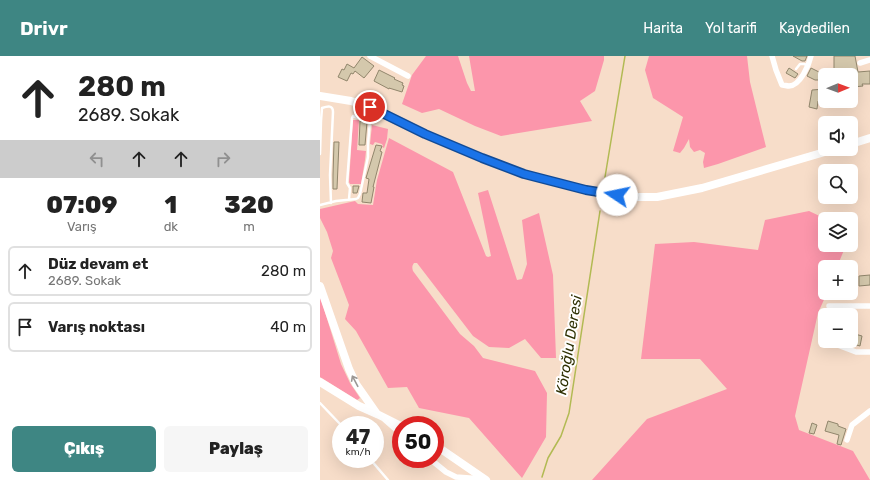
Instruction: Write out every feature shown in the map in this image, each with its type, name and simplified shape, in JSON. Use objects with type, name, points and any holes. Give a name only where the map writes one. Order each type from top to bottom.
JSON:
[{"type":"main road","points":[[320,96],[351,101],[370,107],[425,134],[524,174],[586,190],[630,197],[657,197],[702,188],[818,154]]},
{"type":"main road","points":[[858,142],[870,138]]},
{"type":"main road","points":[[320,286],[349,369],[356,384],[377,414]]},
{"type":"main road","points":[[320,382],[359,406],[392,422]]},
{"type":"main road","points":[[444,451],[486,480]]},
{"type":"street","points":[[370,56],[408,76]]},
{"type":"street","points":[[772,56],[782,85],[789,86],[794,85],[801,79],[808,66],[811,56]]},
{"type":"street","points":[[860,62],[870,60]]},
{"type":"street","points":[[829,306],[870,306]]},
{"type":"street","points":[[846,348],[856,352],[870,352]]},
{"type":"street","points":[[847,440],[852,425],[870,411]]},
{"type":"street","points":[[377,414],[392,426]]},
{"type":"street","points":[[441,468],[456,477],[486,480]]},
{"type":"lane","points":[[796,69],[800,64],[808,66]]},
{"type":"lane","points":[[329,106],[331,97]]},
{"type":"lane","points":[[320,154],[322,108],[329,106]]},
{"type":"lane","points":[[329,106],[333,109],[330,175],[331,203]]},
{"type":"lane","points":[[320,205],[358,198],[360,194],[368,157],[370,120],[354,116],[352,118],[347,183],[350,188],[350,199]]},
{"type":"lane","points":[[320,403],[332,416]]},
{"type":"lane","points":[[378,468],[388,480]]},
{"type":"shaded area","points":[[426,56],[458,56],[467,83],[471,91],[475,91],[469,56],[604,56],[595,91],[580,101],[592,121],[501,136],[475,126],[439,109],[422,113],[402,104],[412,75]]},
{"type":"shaded area","points":[[649,56],[747,56],[750,82],[766,147],[704,168],[703,162],[705,153],[700,150],[694,152],[690,147],[689,139],[680,153],[673,151],[683,117],[653,98],[645,70]]},
{"type":"shaded area","points":[[353,120],[359,120],[357,150],[366,151],[361,184],[350,184],[349,182]]},
{"type":"shaded area","points":[[372,125],[388,129],[384,148],[382,147],[382,144],[375,142],[373,145],[370,144]]},
{"type":"shaded area","points":[[389,138],[453,172],[486,256],[488,257],[491,256],[478,193],[488,190],[517,280],[522,279],[527,264],[522,220],[539,213],[553,275],[556,358],[541,358],[525,339],[509,348],[489,347],[473,336],[417,263],[414,263],[412,267],[413,271],[460,334],[474,346],[483,358],[535,371],[547,393],[546,437],[522,478],[469,418],[419,408],[407,387],[388,388],[356,331],[345,319],[349,305],[331,258],[333,251],[327,232],[320,218],[320,209],[355,201],[358,204],[373,205],[377,180]]},
{"type":"shaded area","points":[[809,211],[818,215],[818,252],[843,252],[840,260],[818,260],[818,300],[824,300],[820,308],[818,308],[795,416],[799,430],[853,451],[870,480],[592,480],[647,419],[727,389],[700,359],[641,359],[655,244],[694,242],[758,250],[765,220]]},
{"type":"shaded area","points":[[320,296],[341,364],[350,383],[360,398],[357,400],[320,377]]},
{"type":"building","points":[[793,56],[807,56],[805,61],[802,61]]},
{"type":"building","points":[[834,56],[855,56],[857,68],[834,68]]},
{"type":"building","points":[[362,57],[374,66],[364,78],[355,71],[353,74],[351,73],[347,81],[338,77],[342,69],[344,70],[347,64],[354,68]]},
{"type":"building","points":[[789,68],[798,74],[795,78],[786,73]]},
{"type":"building","points":[[811,68],[818,72],[818,80],[807,76]]},
{"type":"building","points":[[379,70],[403,83],[402,85],[404,86],[402,92],[389,89],[374,81]]},
{"type":"building","points":[[870,71],[870,84],[862,84],[863,86],[858,86],[858,72]]},
{"type":"building","points":[[812,90],[818,90],[817,109],[809,107]]},
{"type":"building","points":[[360,121],[367,122],[365,145],[359,145]]},
{"type":"building","points":[[334,142],[339,142],[337,189],[333,189]]},
{"type":"building","points":[[376,145],[382,146],[380,151],[382,152],[373,187],[371,203],[362,202],[363,193],[367,193],[369,179],[366,178]]},
{"type":"building","points":[[353,186],[359,186],[357,193],[353,193]]},
{"type":"building","points":[[870,275],[870,285],[859,286],[859,276]]},
{"type":"building","points":[[858,335],[862,336],[860,346],[858,345]]},
{"type":"building","points":[[828,421],[838,424],[838,426],[846,429],[841,445],[837,444],[839,435],[825,431]]},
{"type":"building","points":[[812,423],[817,425],[814,434],[809,433]]},
{"type":"waterway","name":"Köroğlu Deresi","points":[[605,177],[625,56]]},
{"type":"waterway","name":"Köroğlu Deresi","points":[[542,477],[548,458],[561,436],[569,413],[600,211]]},
{"type":"route","points":[[370,107],[425,134],[524,174],[586,190],[617,195]]}]
